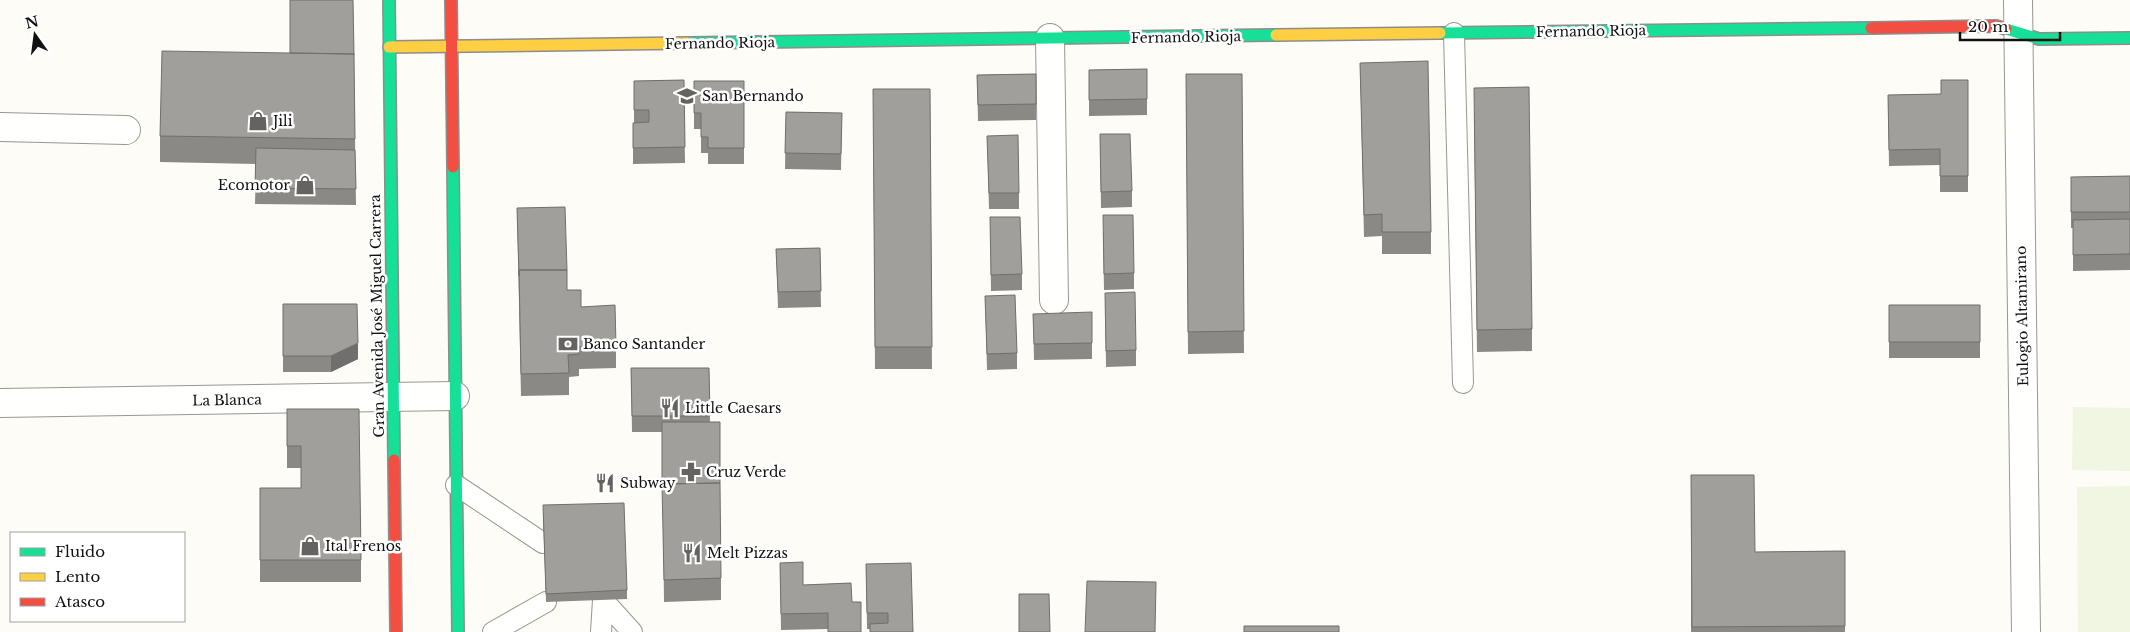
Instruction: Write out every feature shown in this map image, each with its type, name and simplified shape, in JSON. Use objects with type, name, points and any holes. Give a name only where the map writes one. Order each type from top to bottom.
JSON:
[{"type":"street","name":"Gran Avenida José Miguel Carrera","points":[[389,0],[396,632]]},
{"type":"street","points":[[451,0],[458,632]]},
{"type":"street","name":"Eulogio Altamirano","points":[[2018,0],[2026,632]]},
{"type":"street","name":"Fernando Rioja","points":[[390,47],[1996,26],[2039,39],[2130,38]]},
{"type":"street","points":[[1050,38],[1054,300]]},
{"type":"street","points":[[0,127],[126,130]]},
{"type":"street","name":"La Blanca","points":[[0,403],[455,396]]},
{"type":"lane","points":[[1454,33],[1463,383]]},
{"type":"lane","points":[[456,485],[543,543]]},
{"type":"lane","points":[[601,632],[603,600],[632,632]]},
{"type":"lane","points":[[493,632],[546,602]]},
{"type":"green space","points":[[2073,407],[2130,408],[2130,471],[2072,470]]},
{"type":"green space","points":[[2130,486],[2130,632],[2078,632],[2077,487]]},
{"type":"building","points":[[290,0],[353,0],[354,54],[290,53]]},
{"type":"building","name":"Jili","points":[[162,51],[354,54],[355,139],[160,136]]},
{"type":"building","points":[[1428,61],[1431,232],[1382,232],[1382,214],[1364,215],[1360,63]]},
{"type":"building","points":[[1147,69],[1147,99],[1089,100],[1089,70]]},
{"type":"building","points":[[1036,74],[1036,104],[978,105],[977,75]]},
{"type":"building","points":[[1186,74],[1242,74],[1244,331],[1188,332]]},
{"type":"building","points":[[684,80],[685,147],[633,148],[633,123],[649,122],[649,110],[634,110],[634,81]]},
{"type":"building","points":[[1941,80],[1968,80],[1968,176],[1940,176],[1940,149],[1889,150],[1888,95],[1941,94]]},
{"type":"building","points":[[694,81],[744,81],[744,148],[708,148],[708,137],[701,137],[701,113],[694,113]]},
{"type":"building","points":[[1529,87],[1532,329],[1477,330],[1474,88]]},
{"type":"building","points":[[873,89],[930,89],[932,347],[875,347]]},
{"type":"building","points":[[786,112],[842,113],[841,154],[785,153]]},
{"type":"building","points":[[1100,134],[1130,134],[1132,191],[1101,192]]},
{"type":"building","points":[[1018,135],[1019,193],[989,193],[987,136]]},
{"type":"building","points":[[256,148],[355,150],[356,189],[255,188]]},
{"type":"building","points":[[2130,176],[2130,212],[2071,212],[2071,177]]},
{"type":"building","points":[[565,207],[567,270],[519,270],[519,276],[517,208]]},
{"type":"building","points":[[1103,215],[1133,215],[1134,273],[1104,274]]},
{"type":"building","points":[[990,217],[1020,217],[1022,274],[991,275]]},
{"type":"building","points":[[2130,219],[2130,254],[2073,255],[2073,220]]},
{"type":"building","points":[[820,248],[821,291],[778,292],[776,249]]},
{"type":"building","name":"Banco Santander","points":[[519,270],[567,270],[567,290],[581,290],[581,307],[615,305],[616,346],[579,347],[579,354],[568,355],[569,373],[521,374]]},
{"type":"building","points":[[1135,292],[1136,350],[1106,351],[1105,293]]},
{"type":"building","points":[[1015,295],[1017,353],[987,354],[985,296]]},
{"type":"building","points":[[283,304],[357,304],[358,343],[331,356],[283,356]]},
{"type":"building","points":[[1889,305],[1980,305],[1980,342],[1889,342]]},
{"type":"building","points":[[1092,312],[1092,343],[1034,344],[1033,314]]},
{"type":"building","name":"Little Caesars","points":[[631,368],[709,368],[710,416],[632,416]]},
{"type":"building","points":[[287,409],[359,409],[361,560],[260,560],[260,488],[301,488],[301,446],[287,446]]},
{"type":"building","name":"Cruz Verde","points":[[662,422],[720,422],[720,483],[662,484]]},
{"type":"building","points":[[1691,475],[1754,475],[1755,552],[1845,551],[1845,626],[1692,627]]},
{"type":"building","name":"Melt Pizzas","points":[[720,483],[721,578],[664,580],[662,484]]},
{"type":"building","points":[[624,503],[627,590],[546,594],[543,505]]},
{"type":"building","points":[[803,562],[803,585],[851,583],[852,602],[861,602],[861,632],[828,632],[828,613],[781,614],[780,563]]},
{"type":"building","points":[[911,563],[913,632],[870,632],[870,624],[888,623],[888,613],[867,613],[866,564]]},
{"type":"building","points":[[1087,581],[1156,582],[1155,632],[1085,632]]},
{"type":"building","points":[[1019,594],[1049,594],[1050,632],[1019,632]]},
{"type":"building","points":[[1244,626],[1339,626],[1339,632],[1244,632]]},
{"type":"traffic: fast","points":[[389,0],[394,460]]},
{"type":"traffic: fast","points":[[1440,33],[1871,28]]},
{"type":"traffic: fast","points":[[2006,29],[2039,39],[2130,38]]},
{"type":"traffic: fast","points":[[688,43],[1276,35]]},
{"type":"traffic: fast","points":[[453,167],[458,632]]},
{"type":"traffic: slow","points":[[1276,35],[1440,33]]},
{"type":"traffic: slow","points":[[389,47],[688,43]]},
{"type":"traffic: jam","points":[[451,0],[453,167]]},
{"type":"traffic: jam","points":[[1871,28],[1996,26],[2006,29]]},
{"type":"traffic: jam","points":[[394,460],[396,632]]},
{"type":"place","name":"San Bernando","points":[[687,96]]},
{"type":"place","name":"Jili","points":[[258,121]]},
{"type":"place","name":"Ecomotor","points":[[305,185]]},
{"type":"place","name":"Banco Santander","points":[[568,344]]},
{"type":"place","name":"Little Caesars","points":[[670,408]]},
{"type":"place","name":"Cruz Verde","points":[[691,472]]},
{"type":"place","name":"Subway","points":[[605,483]]},
{"type":"place","name":"Ital Frenos","points":[[310,546]]},
{"type":"place","name":"Melt Pizzas","points":[[692,553]]}]
